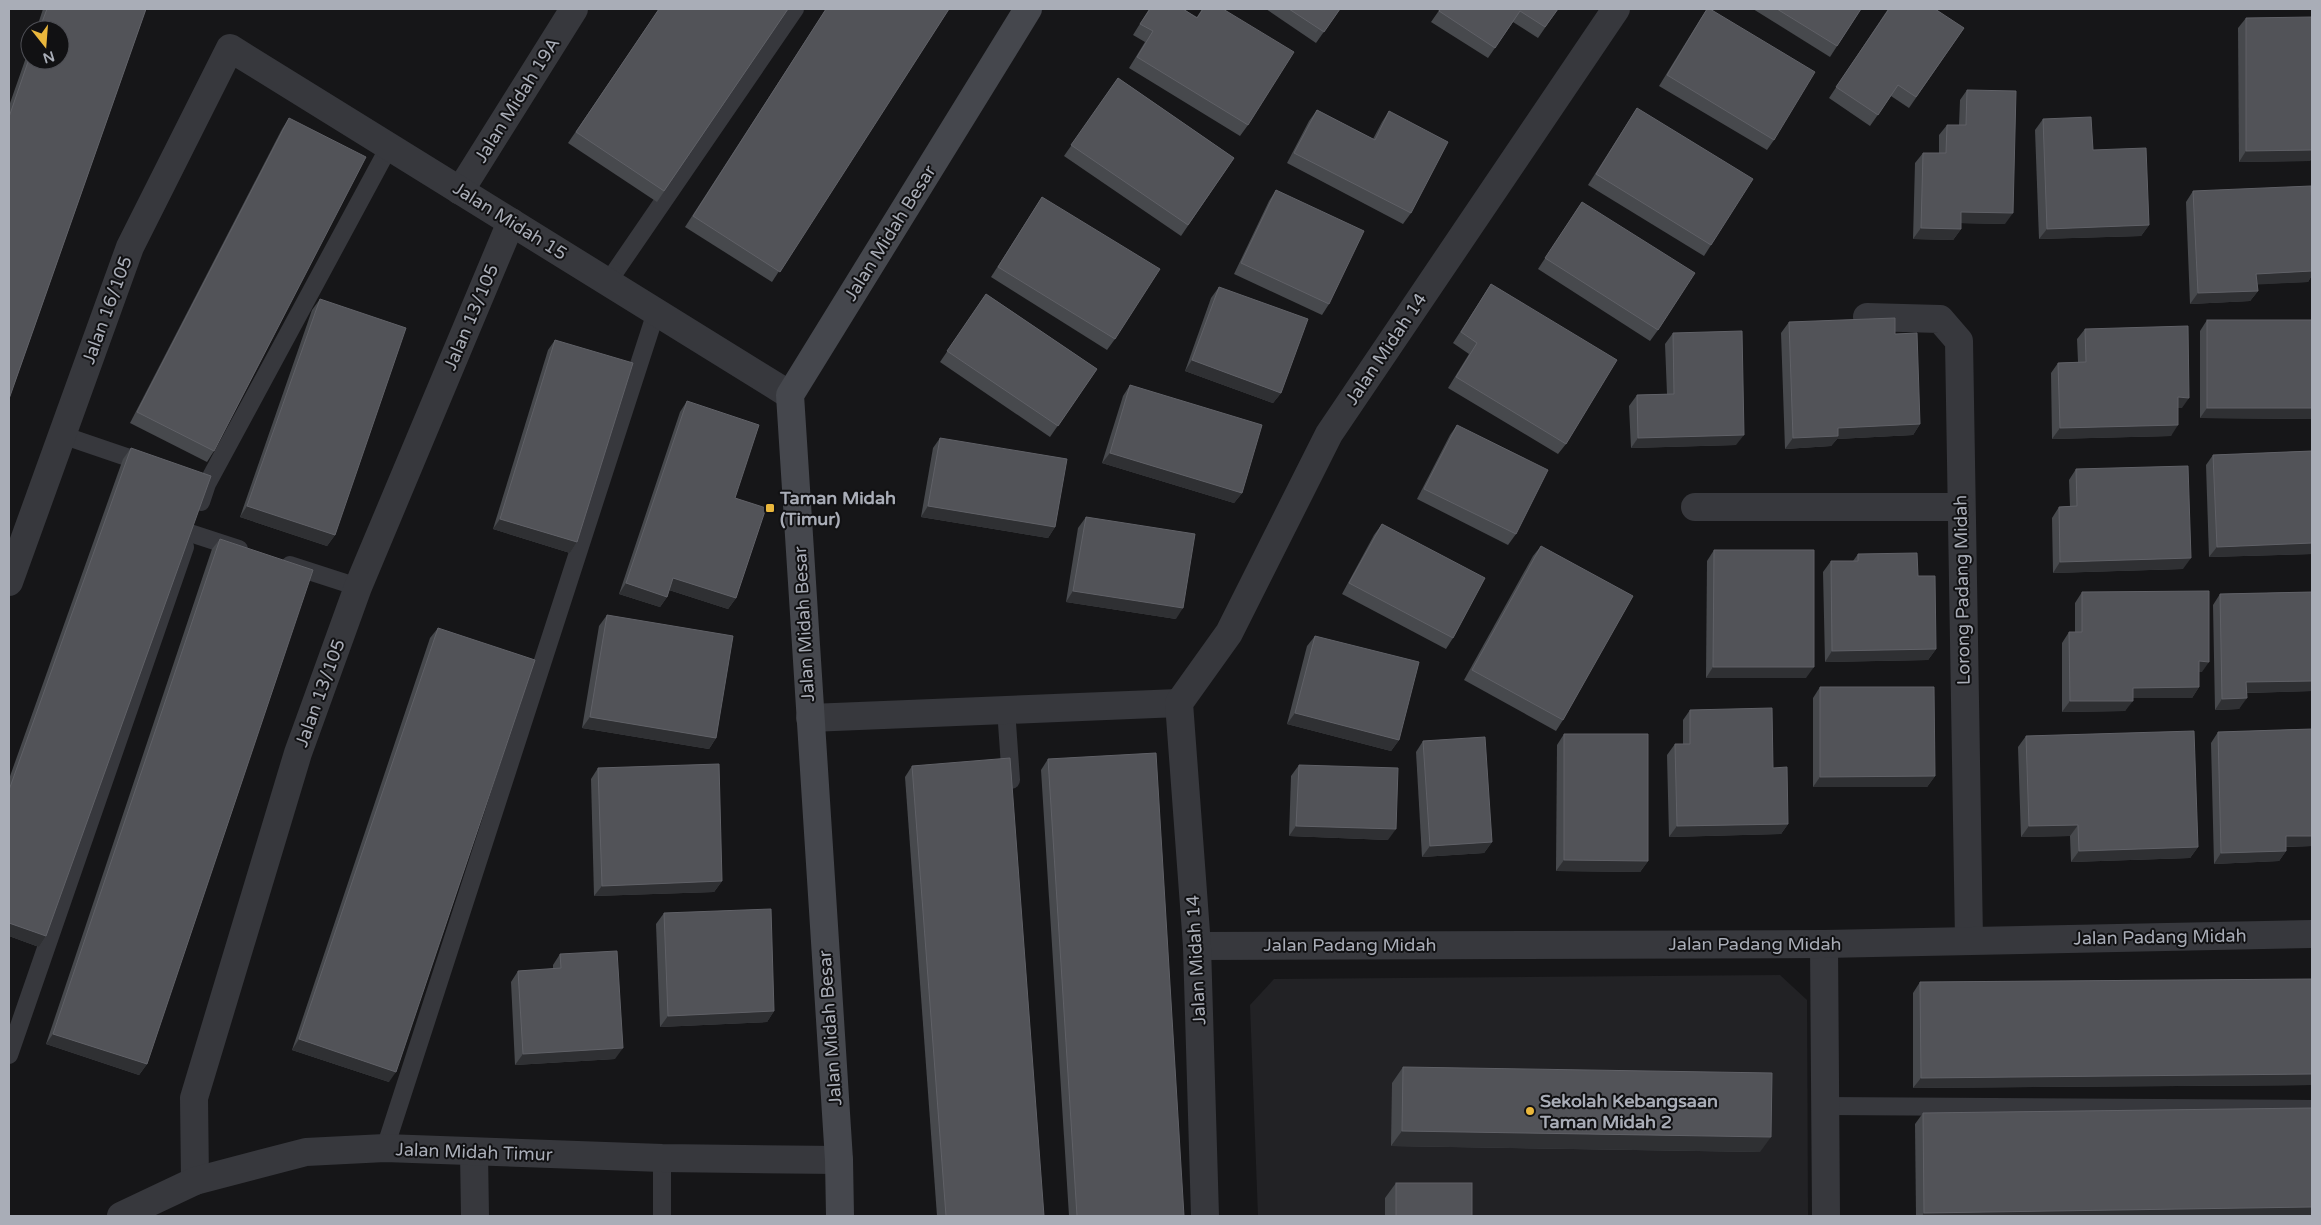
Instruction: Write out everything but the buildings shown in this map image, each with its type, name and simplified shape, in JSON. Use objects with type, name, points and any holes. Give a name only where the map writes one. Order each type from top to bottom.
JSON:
[{"type":"street","name":"Jalan Midah 19A","points":[[460,191],[574,9]]},
{"type":"street","name":"Jalan Midah Besar","points":[[840,1216],[839,1160],[790,395],[1028,9]]},
{"type":"street","name":"Jalan Midah 14","points":[[1206,1216],[1197,946],[1179,703],[1229,633],[1329,434],[1616,9]]},
{"type":"street","name":"Jalan Midah 15","points":[[230,48],[790,395]]},
{"type":"street","name":"Jalan 16/105","points":[[9,582],[130,247],[230,48]]},
{"type":"street","name":"Jalan 13/105","points":[[195,1181],[194,1098],[298,754],[358,587],[511,222]]},
{"type":"street","name":"Lorong Padang Midah","points":[[1868,318],[1940,319],[1959,341],[1970,940]]},
{"type":"street","points":[[1695,507],[1961,506]]},
{"type":"street","points":[[810,718],[1179,703]]},
{"type":"street","name":"Jalan Padang Midah","points":[[1197,946],[1824,944],[2312,934]]},
{"type":"street","points":[[1824,944],[1826,1216]]},
{"type":"street","name":"Jalan Midah Timur","points":[[121,1216],[195,1181],[306,1152],[385,1148],[474,1153],[662,1158],[839,1160]]},
{"type":"street","points":[[474,1153],[475,1216]]},
{"type":"lane","points":[[608,282],[795,9]]},
{"type":"lane","points":[[9,1055],[11,1035],[207,484],[390,147]]},
{"type":"lane","points":[[385,1148],[656,312]]},
{"type":"lane","points":[[62,435],[162,469]]},
{"type":"lane","points":[[189,478],[207,484]]},
{"type":"lane","points":[[190,533],[255,554]]},
{"type":"lane","points":[[274,560],[358,587]]},
{"type":"lane","points":[[1006,709],[1012,798]]},
{"type":"lane","points":[[1825,1106],[2312,1109]]},
{"type":"lane","points":[[662,1158],[662,1216]]},
{"type":"shaded area","name":"Sekolah Kebangsaan Taman Midah 2","points":[[1780,975],[1807,1000],[1808,1216],[1258,1216],[1250,1005],[1274,979]]},
{"type":"place","name":"Taman Midah (Timur)","points":[[770,508]]},
{"type":"place","name":"Sekolah Kebangsaan Taman Midah 2","points":[[1530,1111]]}]
